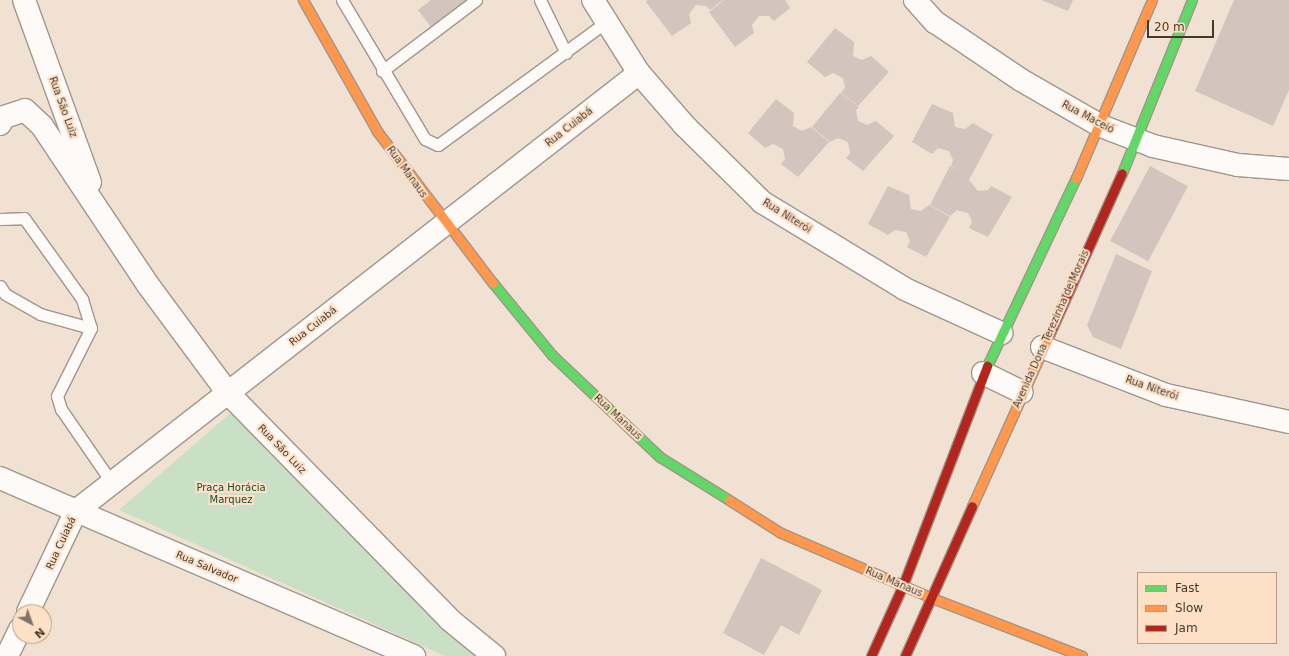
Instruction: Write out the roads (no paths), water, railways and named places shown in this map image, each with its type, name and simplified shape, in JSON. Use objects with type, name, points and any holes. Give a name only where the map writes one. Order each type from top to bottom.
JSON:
[{"type":"main road","name":"Rua Manaus","points":[[303,0],[377,131],[445,224],[552,355],[660,457],[781,533],[932,598],[1082,656]]},
{"type":"main road","points":[[871,656],[903,585],[983,373],[1101,126],[1152,0]]},
{"type":"main road","name":"Avenida Dona Terezinha de Morais","points":[[905,656],[1136,140],[1192,0]]},
{"type":"street","name":"Rua São Luiz","points":[[24,0],[101,214]]},
{"type":"street","name":"Rua Niterói","points":[[592,0],[639,73],[684,125],[762,202],[904,289],[1001,333]]},
{"type":"street","name":"Rua Maceió","points":[[914,0],[935,22],[1021,80],[1101,126],[1136,140],[1238,165],[1289,169]]},
{"type":"street","name":"Rua Cuiabá","points":[[32,604],[76,511],[639,73]]},
{"type":"street","name":"Rua São Luiz","points":[[0,124],[4,117],[24,110],[42,126],[148,285],[228,393],[450,620],[494,656]]},
{"type":"street","name":"Rua Niterói","points":[[1042,348],[1166,395],[1289,422]]},
{"type":"street","points":[[983,373],[1022,392]]},
{"type":"street","name":"Rua Salvador","points":[[0,478],[414,656]]},
{"type":"street","points":[[7,656],[13,644]]},
{"type":"lane","points":[[342,0],[382,71],[425,139],[438,145],[566,53],[606,22]]},
{"type":"lane","points":[[382,71],[476,0]]},
{"type":"lane","points":[[540,0],[566,53]]},
{"type":"lane","points":[[0,219],[24,218],[82,299],[91,328],[57,396],[61,408],[112,483]]},
{"type":"lane","points":[[0,286],[6,294],[40,314],[91,328]]},
{"type":"park label","name":"Praça Horácia Marquez","points":[[231,492]]}]
